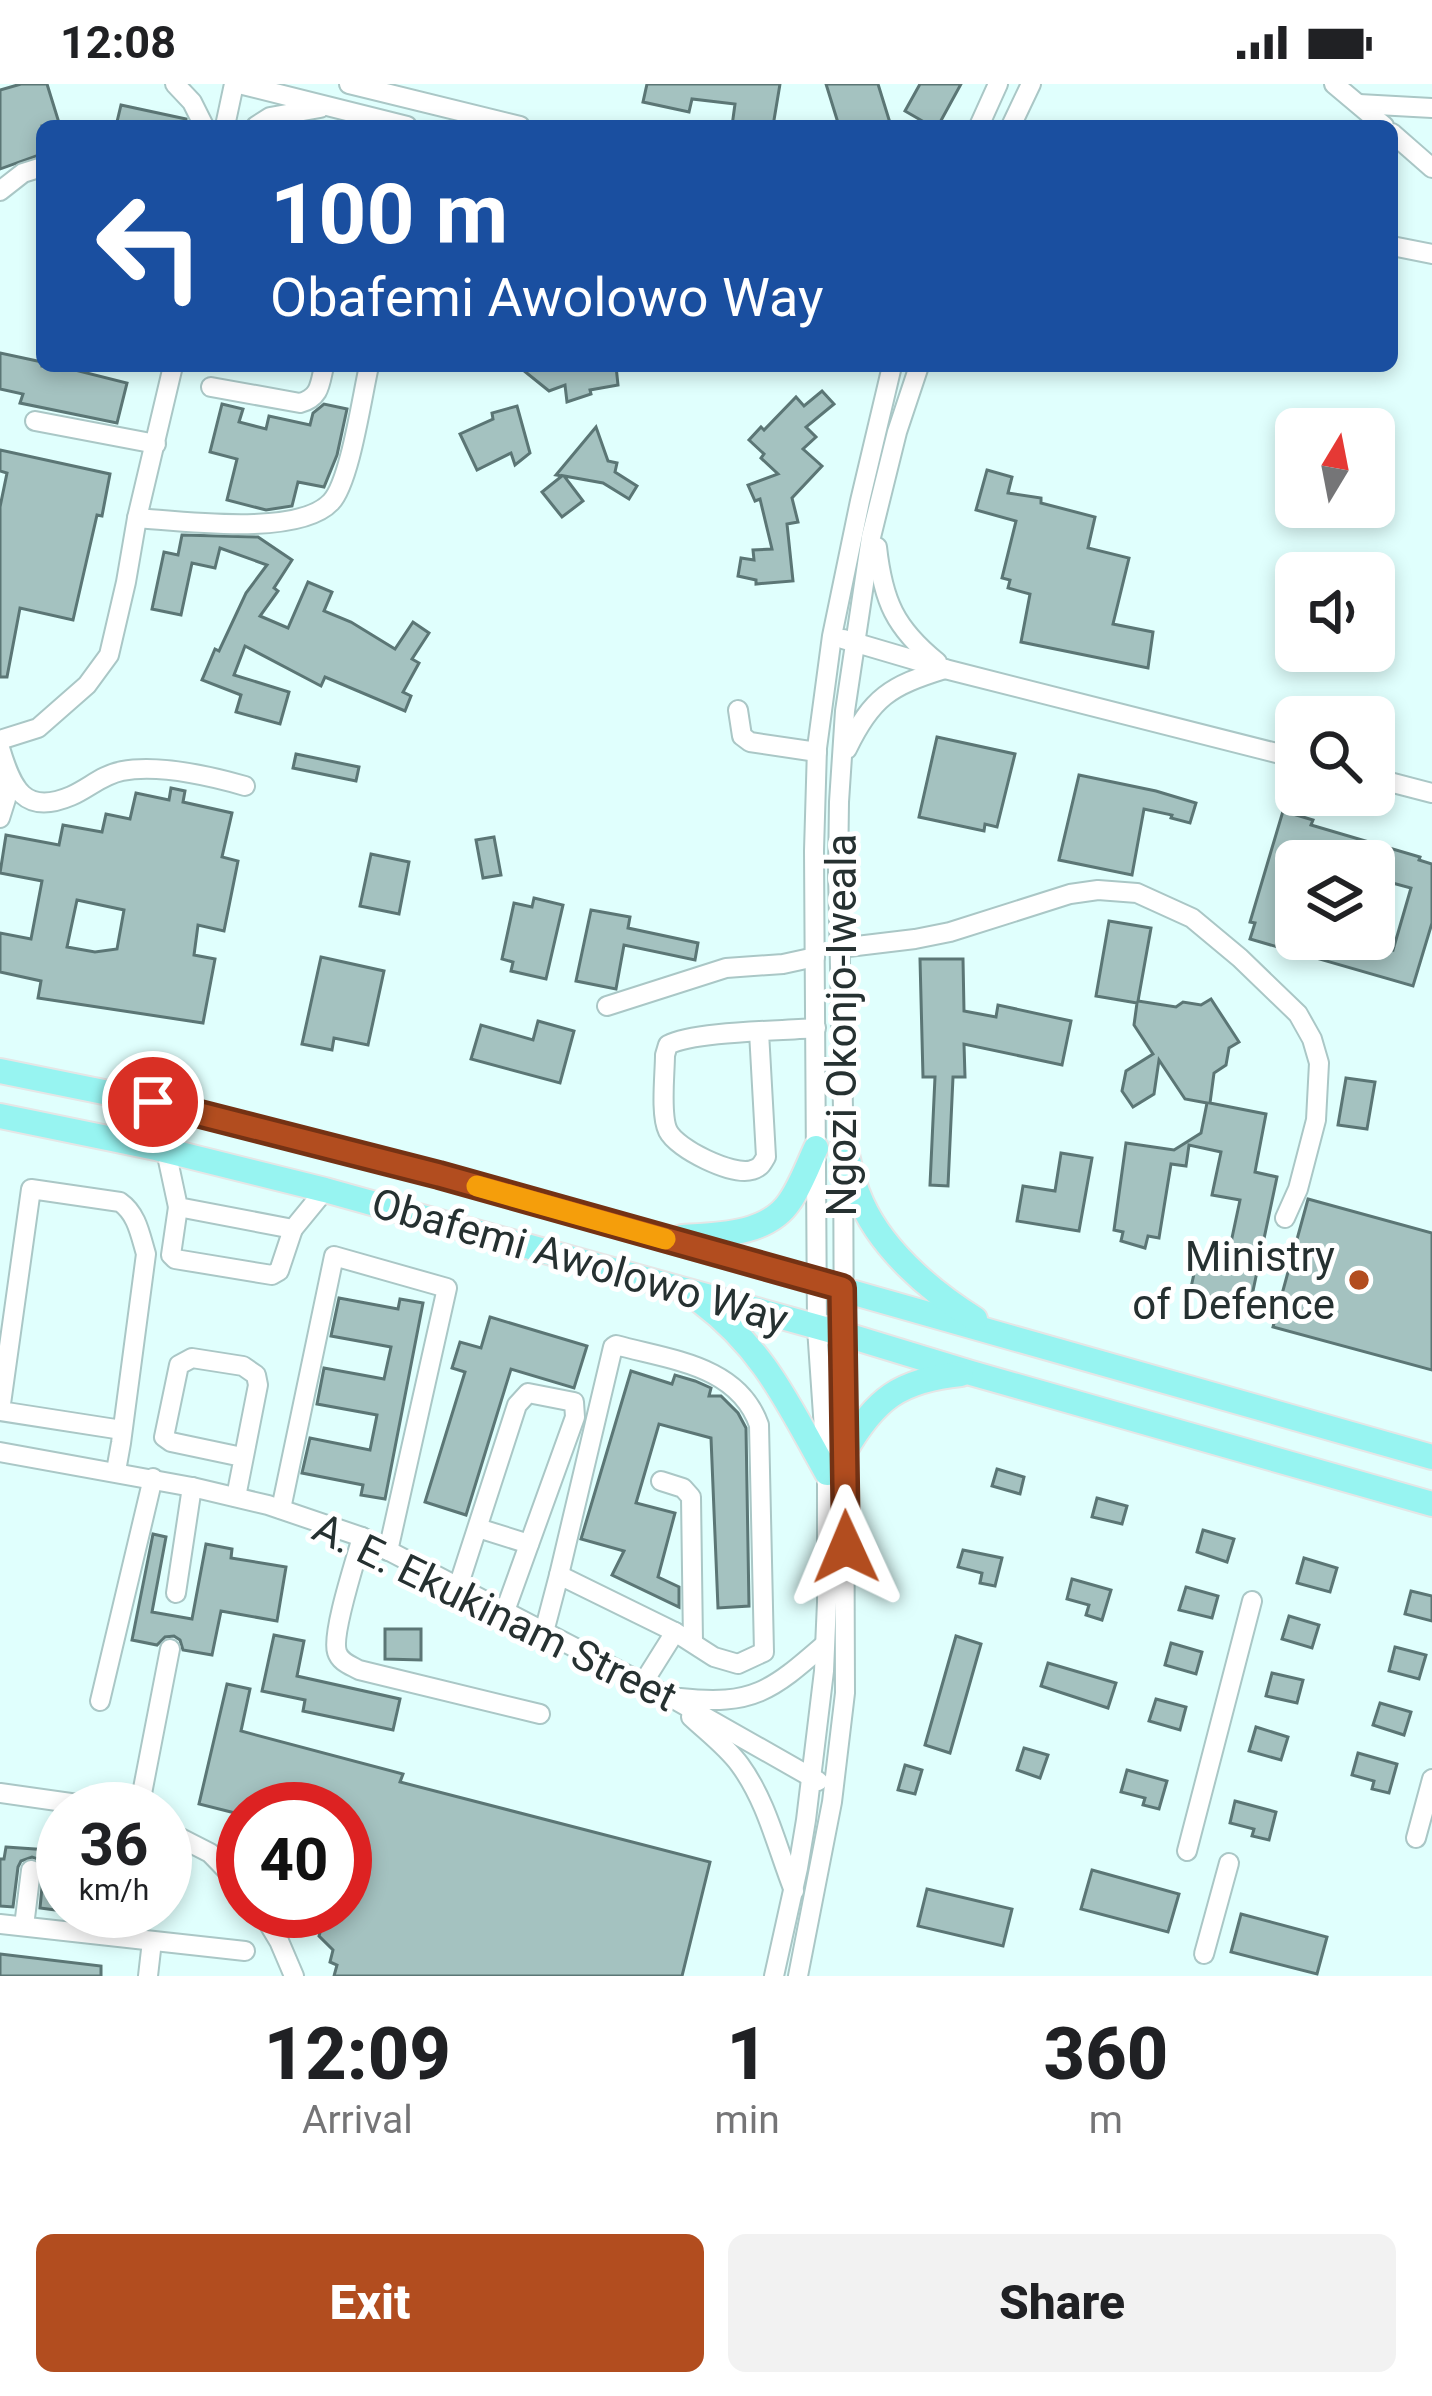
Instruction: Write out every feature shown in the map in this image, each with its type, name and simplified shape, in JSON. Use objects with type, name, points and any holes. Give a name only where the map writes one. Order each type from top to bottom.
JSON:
[{"type":"main road","name":"Obafemi Awolowo Way","points":[[0,1071],[243,1123],[1432,1457]]},
{"type":"main road","name":"Obafemi Awolowo Way","points":[[0,1116],[325,1190],[1432,1504]]},
{"type":"main road","points":[[843,1138],[857,1193],[870,1220],[893,1249],[946,1301],[1003,1336]]},
{"type":"main road","points":[[661,1238],[729,1234],[775,1216],[789,1204],[816,1148]]},
{"type":"main road","points":[[688,1293],[727,1322],[756,1352],[827,1473]]},
{"type":"main road","points":[[844,1451],[862,1420],[885,1397],[909,1384],[970,1373]]},
{"type":"street","points":[[175,84],[201,120]]},
{"type":"street","points":[[227,120],[237,84],[383,120]]},
{"type":"street","points":[[349,84],[496,120]]},
{"type":"street","points":[[983,120],[998,84]]},
{"type":"street","points":[[1014,120],[1031,84]]},
{"type":"street","points":[[1334,84],[1377,120]]},
{"type":"street","points":[[1358,104],[1432,108]]},
{"type":"street","points":[[265,120],[331,107]]},
{"type":"street","points":[[1398,138],[1425,162],[1432,139]]},
{"type":"street","points":[[0,191],[36,169]]},
{"type":"street","points":[[1398,247],[1432,254]]},
{"type":"street","points":[[172,372],[109,655],[96,685],[38,728],[0,744],[9,776],[27,800],[40,805],[119,772],[148,768],[245,786]]},
{"type":"street","points":[[211,387],[300,403],[318,393],[323,372]]},
{"type":"street","points":[[136,518],[236,525],[314,513],[331,502],[342,482],[368,372]]},
{"type":"street","name":"Ngozi Okonjo-Iweala","points":[[774,1976],[794,1891],[812,1778],[825,1644],[827,1473],[816,1283],[817,752],[832,636],[891,372]]},
{"type":"street","name":"Ngozi Okonjo-Iweala","points":[[798,1976],[833,1789],[845,1693],[838,848],[842,761],[854,641],[874,524],[917,372]]},
{"type":"street","points":[[35,421],[156,444]]},
{"type":"street","points":[[874,524],[880,572],[896,620],[912,642],[945,668]]},
{"type":"street","points":[[832,636],[1275,753]]},
{"type":"street","points":[[842,761],[862,718],[877,700],[945,668]]},
{"type":"street","points":[[738,710],[742,736],[750,742],[817,752]]},
{"type":"street","points":[[0,818],[9,776]]},
{"type":"street","points":[[1395,783],[1432,793]]},
{"type":"street","points":[[840,948],[950,932],[1070,894],[1098,890],[1137,892],[1192,918],[1298,1014],[1312,1039],[1319,1063],[1316,1120],[1298,1189],[1285,1218]]},
{"type":"street","points":[[607,1006],[726,968],[815,957]]},
{"type":"street","points":[[759,1032],[766,1157],[753,1170],[728,1169],[683,1147],[665,1126],[668,1045],[680,1039],[759,1032],[816,1028]]},
{"type":"street","points":[[166,1151],[178,1207],[171,1248],[175,1259],[272,1275],[279,1271],[292,1229],[325,1190]]},
{"type":"street","points":[[116,1471],[122,1430],[146,1254],[136,1220],[120,1202],[31,1189],[0,1411],[98,1448],[122,1430]]},
{"type":"street","points":[[178,1207],[292,1229]]},
{"type":"street","points":[[281,1509],[334,1256],[447,1288],[388,1551]]},
{"type":"street","points":[[544,1632],[613,1347],[703,1369],[740,1391],[758,1424],[764,1652],[739,1664],[714,1657],[675,1632],[559,1575]]},
{"type":"street","points":[[236,1497],[256,1375],[243,1366],[185,1360],[179,1365],[164,1437],[242,1457]]},
{"type":"street","points":[[458,1587],[517,1406],[528,1393],[574,1402],[575,1417],[505,1611]]},
{"type":"street","name":"A. E. Ekukinam Street","points":[[0,1452],[98,1448],[116,1471],[281,1509],[362,1537],[643,1682],[833,1789]]},
{"type":"street","points":[[100,1701],[153,1478]]},
{"type":"street","points":[[661,1481],[683,1488],[691,1497],[693,1642]]},
{"type":"street","points":[[176,1593],[193,1487]]},
{"type":"street","points":[[478,1528],[529,1544]]},
{"type":"street","points":[[362,1537],[337,1631],[335,1649],[342,1660],[359,1670],[540,1714]]},
{"type":"street","points":[[1187,1851],[1252,1601]]},
{"type":"street","points":[[643,1682],[675,1632]]},
{"type":"street","points":[[670,1697],[722,1702],[761,1693],[825,1644]]},
{"type":"street","points":[[144,1782],[170,1649]]},
{"type":"street","points":[[670,1697],[738,1762],[768,1816],[794,1891]]},
{"type":"street","points":[[1416,1838],[1432,1779]]},
{"type":"street","points":[[0,1792],[36,1797]]},
{"type":"street","points":[[1204,1954],[1229,1863]]},
{"type":"street","points":[[24,1926],[31,1870]]},
{"type":"street","points":[[0,1924],[36,1927]]},
{"type":"street","points":[[127,1938],[244,1951]]},
{"type":"street","points":[[277,1938],[294,1976]]},
{"type":"street","points":[[148,1976],[152,1941]]},
{"type":"building","points":[[47,84],[58,120],[36,120],[36,156],[0,169],[0,90]]},
{"type":"building","points":[[647,84],[780,84],[774,120],[733,120],[735,104],[692,99],[689,112],[643,102]]},
{"type":"building","points":[[826,84],[878,84],[889,120],[837,120]]},
{"type":"building","points":[[920,84],[961,84],[941,120],[921,120],[905,111]]},
{"type":"building","points":[[121,105],[186,119],[186,120],[117,120]]},
{"type":"building","points":[[0,353],[36,361],[36,372],[83,372],[127,383],[117,423],[20,403],[23,394],[0,389]]},
{"type":"building","points":[[525,372],[617,372],[618,385],[590,390],[591,394],[567,402],[565,385],[549,391]]},
{"type":"building","points":[[822,391],[834,404],[806,427],[816,437],[803,449],[822,466],[792,498],[798,522],[787,524],[793,581],[756,584],[756,580],[738,576],[741,558],[754,560],[753,550],[772,549],[760,499],[755,501],[748,485],[778,474],[749,440],[796,397],[804,406]]},
{"type":"building","points":[[222,404],[243,409],[239,422],[266,429],[269,416],[310,425],[313,413],[324,404],[347,409],[324,487],[298,482],[292,506],[266,510],[227,500],[237,459],[210,452]]},
{"type":"building","points":[[517,406],[530,453],[515,465],[511,453],[477,470],[460,434],[493,419],[492,413]]},
{"type":"building","points":[[596,427],[608,461],[617,463],[615,472],[637,486],[629,499],[603,483],[564,476],[583,501],[562,517],[542,492],[562,476],[556,475]]},
{"type":"building","points":[[0,450],[110,474],[73,620],[20,608],[7,677],[0,677],[0,507],[7,473],[0,471]]},
{"type":"building","points":[[987,470],[1012,477],[1008,493],[1041,498],[1041,503],[1095,517],[1088,548],[1129,558],[1113,624],[1153,632],[1148,668],[1021,642],[1030,594],[1008,588],[1010,580],[1002,578],[1016,521],[976,510]]},
{"type":"building","points":[[182,535],[258,537],[292,560],[260,616],[288,628],[308,582],[332,592],[324,611],[395,649],[413,622],[429,633],[412,659],[419,663],[403,692],[411,696],[405,711],[325,677],[321,686],[245,646],[234,675],[289,692],[280,724],[236,712],[241,695],[202,680],[246,593],[267,565],[220,548],[215,568],[192,563],[181,615],[152,609],[164,552],[178,555]]},
{"type":"building","points":[[937,737],[1015,754],[997,827],[985,824],[984,831],[919,817]]},
{"type":"building","points":[[296,754],[359,767],[356,781],[293,768]]},
{"type":"building","points":[[1079,775],[1196,803],[1190,823],[1144,809],[1132,875],[1059,860]]},
{"type":"building","points":[[171,788],[185,791],[183,802],[232,813],[222,857],[238,861],[224,931],[198,925],[194,955],[215,959],[203,1023],[38,998],[41,981],[0,972],[0,933],[31,939],[42,881],[0,873],[6,835],[59,845],[63,825],[102,832],[106,814],[130,819],[136,793],[169,800]],"holes":[[[77,900],[124,910],[117,949],[95,952],[67,947]]]},
{"type":"building","points":[[1282,816],[1300,816],[1313,820],[1311,825],[1362,840],[1275,840],[1275,946],[1250,939],[1255,923],[1250,922]]},
{"type":"building","points":[[494,837],[501,875],[483,878],[476,840]]},
{"type":"building","points":[[1395,850],[1432,864],[1432,923],[1413,986],[1323,960],[1395,960],[1395,943],[1411,888],[1395,884]]},
{"type":"building","points":[[371,854],[409,862],[399,914],[360,906]]},
{"type":"building","points":[[534,898],[563,905],[546,979],[511,971],[513,962],[502,959],[514,903],[532,907]]},
{"type":"building","points":[[591,910],[630,917],[628,928],[698,943],[695,960],[624,945],[616,989],[576,981]]},
{"type":"building","points":[[1109,921],[1151,928],[1138,1001],[1176,1007],[1183,1002],[1201,1005],[1211,999],[1239,1042],[1229,1048],[1226,1065],[1214,1073],[1210,1103],[1266,1114],[1255,1172],[1277,1177],[1250,1305],[1190,1292],[1197,1260],[1226,1266],[1240,1200],[1212,1195],[1221,1152],[1189,1145],[1186,1166],[1171,1164],[1159,1238],[1148,1236],[1145,1248],[1121,1241],[1123,1232],[1114,1230],[1126,1143],[1174,1150],[1201,1133],[1207,1103],[1185,1099],[1159,1060],[1154,1094],[1133,1107],[1122,1091],[1126,1071],[1153,1054],[1134,1025],[1137,1003],[1096,996]]},
{"type":"building","points":[[321,957],[384,971],[368,1045],[334,1038],[332,1050],[302,1044]]},
{"type":"building","points":[[920,959],[963,959],[964,1011],[996,1017],[998,1005],[1071,1021],[1062,1065],[964,1044],[965,1077],[953,1077],[948,1186],[930,1185],[935,1077],[923,1077]]},
{"type":"building","points":[[538,1021],[574,1031],[560,1083],[471,1059],[481,1025],[533,1040]]},
{"type":"building","points":[[1346,1078],[1375,1082],[1367,1129],[1338,1125]]},
{"type":"building","points":[[1061,1153],[1092,1158],[1079,1231],[1017,1221],[1023,1186],[1055,1191]]},
{"type":"building","name":"Ministry of Defence","points":[[1308,1199],[1432,1233],[1432,1370],[1273,1327]]},
{"type":"building","points":[[339,1298],[398,1309],[400,1299],[423,1303],[385,1499],[361,1495],[363,1485],[302,1473],[310,1438],[370,1450],[377,1415],[317,1404],[324,1368],[384,1379],[391,1347],[331,1336]]},
{"type":"building","points":[[490,1317],[587,1346],[574,1388],[511,1369],[466,1515],[425,1502],[465,1372],[452,1368],[460,1342],[481,1348]]},
{"type":"building","points":[[631,1371],[672,1384],[675,1375],[711,1388],[709,1396],[721,1396],[746,1428],[749,1606],[718,1608],[711,1438],[659,1424],[636,1503],[675,1513],[658,1577],[679,1587],[679,1607],[612,1575],[624,1551],[581,1539]]},
{"type":"building","points":[[997,1469],[1024,1477],[1020,1494],[992,1486]]},
{"type":"building","points":[[1097,1498],[1127,1506],[1122,1524],[1092,1517]]},
{"type":"building","points":[[1203,1530],[1234,1539],[1227,1562],[1197,1552]]},
{"type":"building","points":[[153,1534],[166,1537],[152,1612],[192,1619],[206,1544],[232,1549],[231,1558],[286,1567],[277,1621],[221,1611],[212,1655],[183,1650],[174,1636],[157,1645],[132,1640]]},
{"type":"building","points":[[963,1550],[1002,1558],[995,1586],[980,1583],[982,1573],[958,1567]]},
{"type":"building","points":[[1304,1558],[1337,1568],[1330,1592],[1297,1583]]},
{"type":"building","points":[[1072,1579],[1111,1590],[1102,1620],[1086,1615],[1089,1605],[1067,1599]]},
{"type":"building","points":[[1186,1587],[1218,1596],[1212,1618],[1179,1610]]},
{"type":"building","points":[[1411,1591],[1432,1596],[1432,1621],[1405,1614]]},
{"type":"building","points":[[1289,1616],[1319,1625],[1312,1648],[1282,1639]]},
{"type":"building","points":[[385,1629],[421,1629],[421,1660],[385,1659]]},
{"type":"building","points":[[274,1635],[304,1641],[297,1676],[400,1699],[393,1730],[303,1711],[305,1700],[262,1691]]},
{"type":"building","points":[[956,1636],[981,1644],[950,1753],[925,1745]]},
{"type":"building","points":[[1171,1643],[1202,1652],[1196,1674],[1165,1665]]},
{"type":"building","points":[[1395,1647],[1426,1655],[1419,1679],[1389,1671]]},
{"type":"building","points":[[1048,1663],[1116,1683],[1108,1708],[1041,1686]]},
{"type":"building","points":[[1272,1673],[1303,1680],[1297,1703],[1266,1696]]},
{"type":"building","points":[[227,1684],[250,1689],[241,1731],[403,1774],[400,1782],[710,1862],[682,1976],[334,1976],[333,1950],[321,1938],[372,1938],[372,1782],[216,1782],[216,1808],[199,1804]]},
{"type":"building","points":[[1156,1699],[1186,1707],[1180,1730],[1149,1721]]},
{"type":"building","points":[[1380,1703],[1411,1712],[1404,1735],[1373,1725]]},
{"type":"building","points":[[1256,1727],[1288,1737],[1281,1760],[1249,1751]]},
{"type":"building","points":[[1024,1748],[1048,1755],[1040,1778],[1017,1770]]},
{"type":"building","points":[[1358,1753],[1397,1764],[1389,1793],[1372,1789],[1374,1781],[1352,1775]]},
{"type":"building","points":[[905,1765],[922,1770],[915,1794],[898,1790]]},
{"type":"building","points":[[1127,1770],[1167,1781],[1159,1809],[1143,1805],[1145,1798],[1121,1792]]},
{"type":"building","points":[[1235,1801],[1276,1812],[1269,1840],[1252,1836],[1254,1829],[1230,1823]]},
{"type":"building","points":[[6,1847],[36,1849],[36,1858],[21,1861],[18,1867],[13,1907],[0,1906],[0,1859]]},
{"type":"building","points":[[1092,1870],[1179,1894],[1168,1932],[1081,1909]]},
{"type":"building","points":[[927,1889],[1012,1909],[1003,1946],[918,1926]]},
{"type":"building","points":[[1241,1914],[1327,1937],[1317,1974],[1231,1952]]},
{"type":"building","points":[[0,1954],[101,1966],[101,1976],[0,1976]]},
{"type":"slow traffic","points":[[477,1186],[665,1239]]},
{"type":"place","name":"Ministry of Defence","points":[[1359,1280]]},
{"type":"route","points":[[153,1102],[439,1175],[842,1288],[846,1547]]}]
